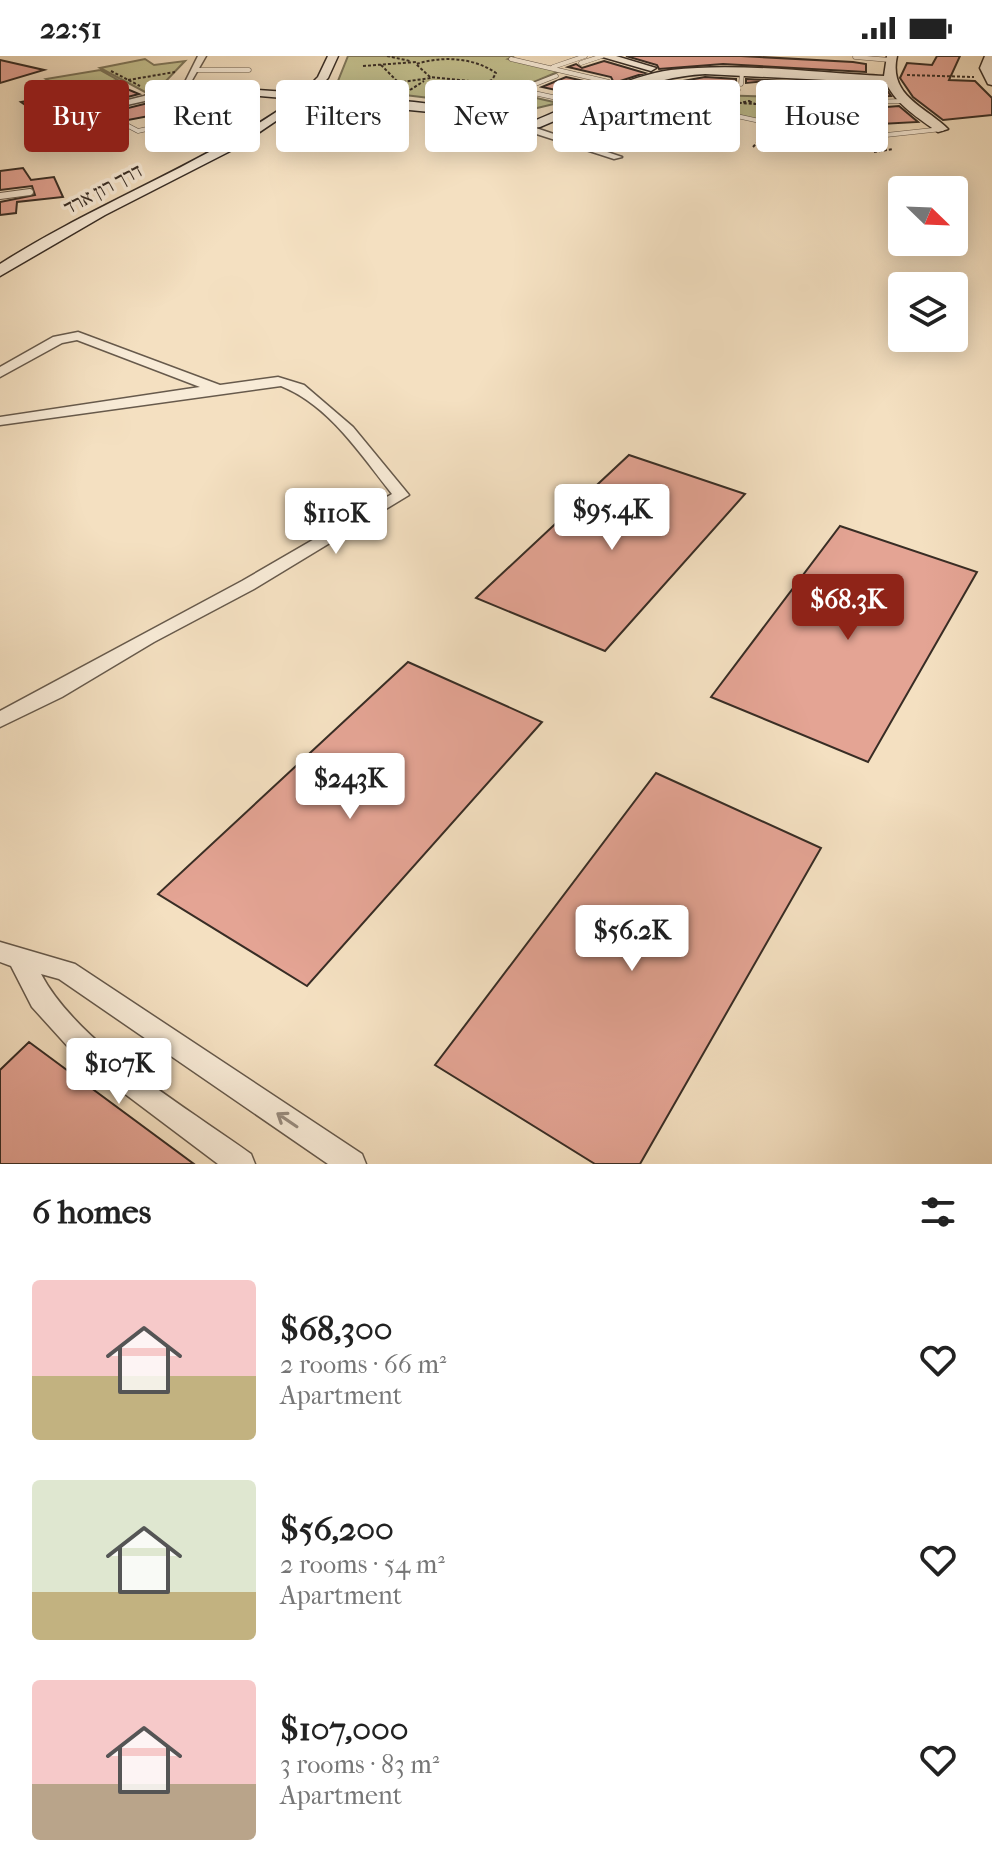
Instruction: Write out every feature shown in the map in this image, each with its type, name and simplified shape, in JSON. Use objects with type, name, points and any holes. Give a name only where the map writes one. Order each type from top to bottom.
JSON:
[{"type":"street","points":[[190,80],[202,56]]},
{"type":"street","name":"דרך רון ארד","points":[[321,80],[333,56]]},
{"type":"street","points":[[603,56],[652,68],[705,71],[741,82],[889,78]]},
{"type":"street","points":[[990,56],[985,68],[991,80]]},
{"type":"street","points":[[891,58],[889,78],[906,101],[942,129]]},
{"type":"street","points":[[621,60],[676,69]]},
{"type":"street","points":[[626,80],[652,68]]},
{"type":"street","points":[[647,80],[676,69]]},
{"type":"street","name":"דרך רון ארד","points":[[304,80],[306,76]]},
{"type":"street","points":[[260,96],[268,105]]},
{"type":"street","name":"דרך רון ארד","points":[[29,235],[232,131],[276,104]]},
{"type":"street","name":"דרך רון ארד","points":[[0,271],[58,235],[241,140],[276,118]]},
{"type":"street","points":[[537,125],[617,157]]},
{"type":"street","points":[[0,373],[45,347],[78,336],[218,389]]},
{"type":"street","points":[[0,421],[284,382],[317,400],[363,448],[401,495],[248,585],[0,720]]},
{"type":"street","points":[[9,954],[41,999],[89,1052],[241,1164]]},
{"type":"street","points":[[9,954],[66,971],[352,1164]]},
{"type":"lane","points":[[553,67],[585,56]]},
{"type":"lane","points":[[581,63],[603,56]]},
{"type":"lane","points":[[854,58],[891,58]]},
{"type":"lane","points":[[511,59],[602,80]]},
{"type":"lane","points":[[190,80],[249,70]]},
{"type":"lane","points":[[553,97],[520,90],[556,76]]},
{"type":"lane","points":[[888,101],[906,101]]},
{"type":"lane","points":[[888,135],[942,129]]},
{"type":"lane","points":[[0,196],[30,192]]},
{"type":"path","points":[[387,56],[417,62]]},
{"type":"path","points":[[363,66],[417,62],[432,56],[469,60],[492,69],[496,77],[485,83],[471,84],[434,77],[420,70],[417,62]]},
{"type":"path","points":[[469,60],[480,56]]},
{"type":"path","points":[[381,65],[396,80]]},
{"type":"path","points":[[157,67],[190,80]]},
{"type":"path","points":[[111,71],[128,80],[167,72]]},
{"type":"path","points":[[426,80],[434,77]]},
{"type":"path","points":[[889,78],[991,80]]},
{"type":"path","points":[[410,90],[425,81]]},
{"type":"shaded area","points":[[348,56],[514,56],[508,59],[560,71],[537,81],[425,80],[425,97],[409,95],[409,80],[338,80]]},
{"type":"shaded area","points":[[145,59],[154,65],[185,61],[167,80],[145,80],[145,92],[129,83],[129,80],[123,80],[100,68]]},
{"type":"shaded area","points":[[100,70],[118,80],[48,80]]},
{"type":"shaded area","points":[[740,96],[756,96],[756,120],[740,116]]},
{"type":"shaded area","points":[[537,98],[553,102],[537,108]]},
{"type":"building","points":[[626,56],[741,56],[853,62],[866,64],[866,72],[723,64],[659,69],[657,65]]},
{"type":"building","points":[[937,56],[960,56],[949,80],[975,81],[992,98],[992,115],[943,120],[913,97],[900,78],[907,63],[932,65]]},
{"type":"building","points":[[0,60],[44,70],[0,83]]},
{"type":"building","points":[[604,61],[645,73],[612,80],[611,77],[568,67],[576,64],[582,68]]},
{"type":"building","points":[[705,77],[736,79],[736,80],[688,80]]},
{"type":"building","points":[[145,104],[145,117],[129,120],[129,108]]},
{"type":"building","points":[[899,106],[918,122],[888,124],[888,107]]},
{"type":"building","points":[[23,168],[31,180],[54,177],[63,197],[17,202],[16,213],[0,215],[0,202],[35,195],[32,186],[0,190],[0,171]]},
{"type":"building","points":[[629,455],[745,494],[605,651],[476,598]]},
{"type":"building","points":[[840,526],[977,572],[868,762],[711,697]]},
{"type":"building","points":[[408,662],[542,722],[307,986],[158,894]]},
{"type":"building","points":[[656,773],[821,848],[640,1164],[595,1164],[435,1065]]},
{"type":"building","points":[[29,1042],[194,1164],[0,1164],[0,1070]]}]
